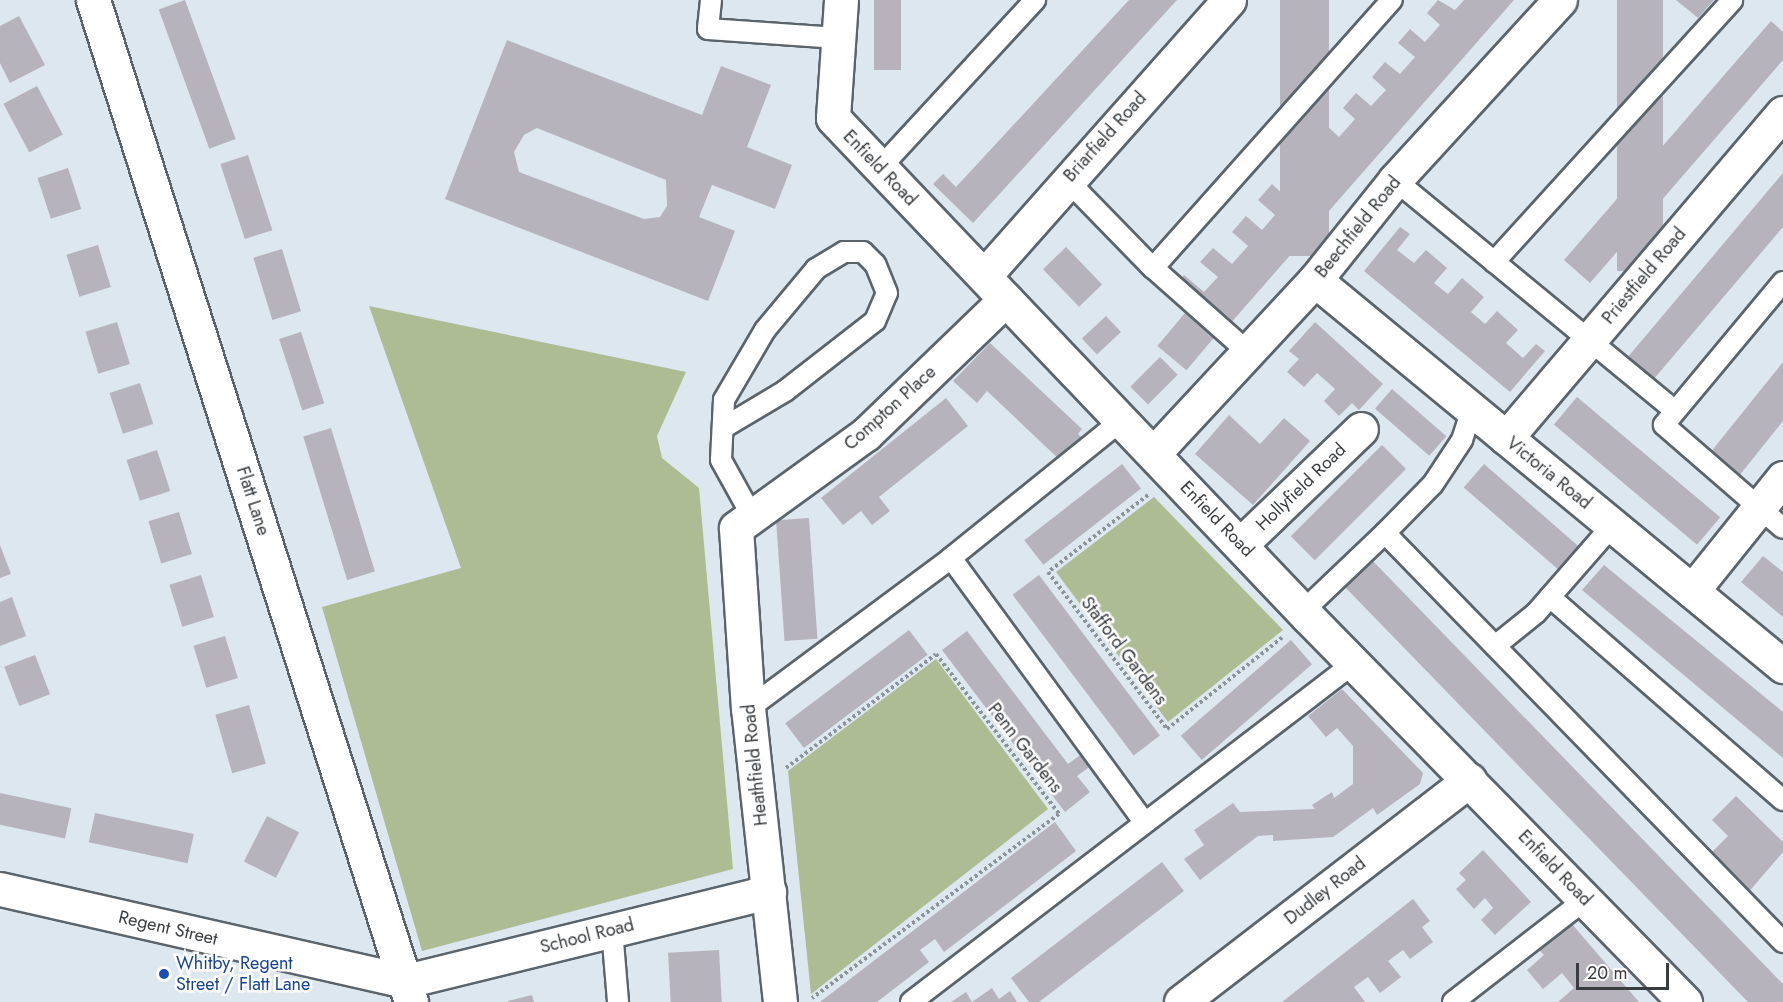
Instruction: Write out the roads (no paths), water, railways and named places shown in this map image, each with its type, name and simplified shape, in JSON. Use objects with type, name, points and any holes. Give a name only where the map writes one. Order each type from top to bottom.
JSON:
[{"type":"street","name":"Flatt Lane","points":[[93,0],[408,991]]},
{"type":"street","name":"Enfield Road","points":[[841,0],[833,118],[1306,614],[1685,1002]]},
{"type":"street","name":"Briarfield Road","points":[[984,276],[1066,179],[1229,0]]},
{"type":"street","name":"Beechfield Road","points":[[1164,464],[1248,352],[1315,280],[1395,180],[1560,0]]},
{"type":"street","name":"Priestfield Road","points":[[1506,438],[1783,113]]},
{"type":"street","name":"Victoria Road","points":[[1315,280],[1783,666]]},
{"type":"street","name":"Compton Place","points":[[744,522],[866,434],[1006,299]]},
{"type":"street","name":"Hollyfield Road","points":[[1241,544],[1360,429]]},
{"type":"street","points":[[1692,591],[1771,518],[1783,478]]},
{"type":"street","name":"Heathfield Road","points":[[744,522],[748,709],[780,1002]]},
{"type":"street","name":"Dudley Road","points":[[1181,1002],[1469,780]]},
{"type":"street","name":"Regent Street","points":[[0,889],[408,991]]},
{"type":"street","name":"School Road","points":[[408,991],[612,930],[769,892]]},
{"type":"lane","points":[[711,0],[708,29],[838,38]]},
{"type":"lane","points":[[880,168],[1035,0]]},
{"type":"lane","points":[[1153,268],[1392,0]]},
{"type":"lane","points":[[1494,262],[1732,0]]},
{"type":"lane","points":[[1066,179],[1153,268],[1248,352]]},
{"type":"lane","points":[[1395,180],[1675,411]]},
{"type":"lane","points":[[723,428],[785,391],[876,321],[887,293],[876,264],[863,252],[844,252],[816,269],[765,330],[724,400],[721,460],[744,522]]},
{"type":"lane","points":[[1771,518],[1664,425],[1783,282]]},
{"type":"lane","points":[[1306,614],[1433,484],[1462,440],[1472,410]]},
{"type":"lane","points":[[748,709],[951,558],[1122,420]]},
{"type":"lane","points":[[1495,646],[1550,597],[1612,526]]},
{"type":"lane","points":[[1385,533],[1783,942]]},
{"type":"lane","points":[[951,558],[1144,822]]},
{"type":"lane","points":[[1550,597],[1783,800]]},
{"type":"lane","points":[[911,1002],[1354,663]]},
{"type":"lane","points":[[1453,1002],[1586,899]]},
{"type":"lane","points":[[612,930],[618,1002]]},
{"type":"place","name":"Whitby, Regent Street / Flatt Lane","points":[[164,974]]}]
